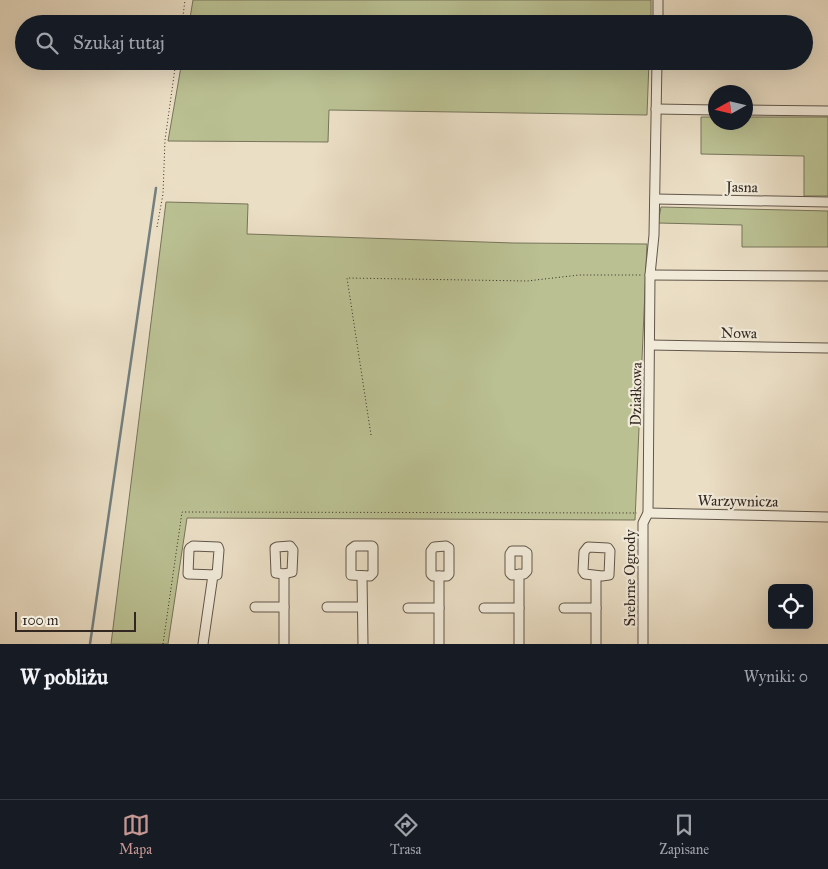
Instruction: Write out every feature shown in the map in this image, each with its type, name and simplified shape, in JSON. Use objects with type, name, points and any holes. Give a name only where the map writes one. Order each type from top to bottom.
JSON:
[{"type":"street","points":[[658,0],[658,15]]},
{"type":"street","name":"Działkowa","points":[[648,513],[650,275],[654,235],[657,70]]},
{"type":"street","points":[[656,110],[708,110]]},
{"type":"street","points":[[753,110],[828,111]]},
{"type":"street","name":"Jasna","points":[[655,199],[828,202]]},
{"type":"street","points":[[650,275],[828,276]]},
{"type":"street","name":"Nowa","points":[[650,345],[828,348]]},
{"type":"street","name":"Warzywnicza","points":[[648,513],[828,516]]},
{"type":"street","name":"Srebrne Ogrody","points":[[643,644],[644,523],[648,513]]},
{"type":"street","points":[[203,644],[213,576],[218,573],[219,550],[218,547],[190,548],[188,574],[213,576]]},
{"type":"street","points":[[284,574],[284,644]]},
{"type":"street","points":[[519,574],[519,644]]},
{"type":"street","points":[[362,576],[363,644]]},
{"type":"street","points":[[439,576],[439,644]]},
{"type":"street","points":[[596,576],[596,644]]},
{"type":"street","points":[[327,607],[362,607]]},
{"type":"street","points":[[256,608],[284,608]]},
{"type":"street","points":[[408,608],[439,608]]},
{"type":"street","points":[[484,608],[519,608]]},
{"type":"street","points":[[564,608],[596,608]]},
{"type":"path","points":[[183,15],[185,0]]},
{"type":"path","points":[[157,227],[163,194],[165,140],[175,70]]},
{"type":"path","points":[[371,434],[347,278],[527,281],[579,276],[650,275]]},
{"type":"path","points":[[164,644],[182,512],[648,513]]},
{"type":"green space","points":[[193,0],[651,0],[651,15],[190,15]]},
{"type":"green space","points":[[180,70],[649,70],[647,115],[329,110],[328,142],[168,141]]},
{"type":"green space","points":[[701,117],[708,117],[708,130],[753,130],[753,117],[828,117],[828,196],[804,196],[804,156],[701,154]]},
{"type":"green space","points":[[166,202],[248,204],[247,234],[513,243],[647,244],[635,520],[187,518],[168,644],[111,644]]},
{"type":"green space","points":[[661,207],[828,211],[828,247],[742,247],[742,225],[658,223]]},
{"type":"waterway","points":[[90,644],[156,188]]}]
